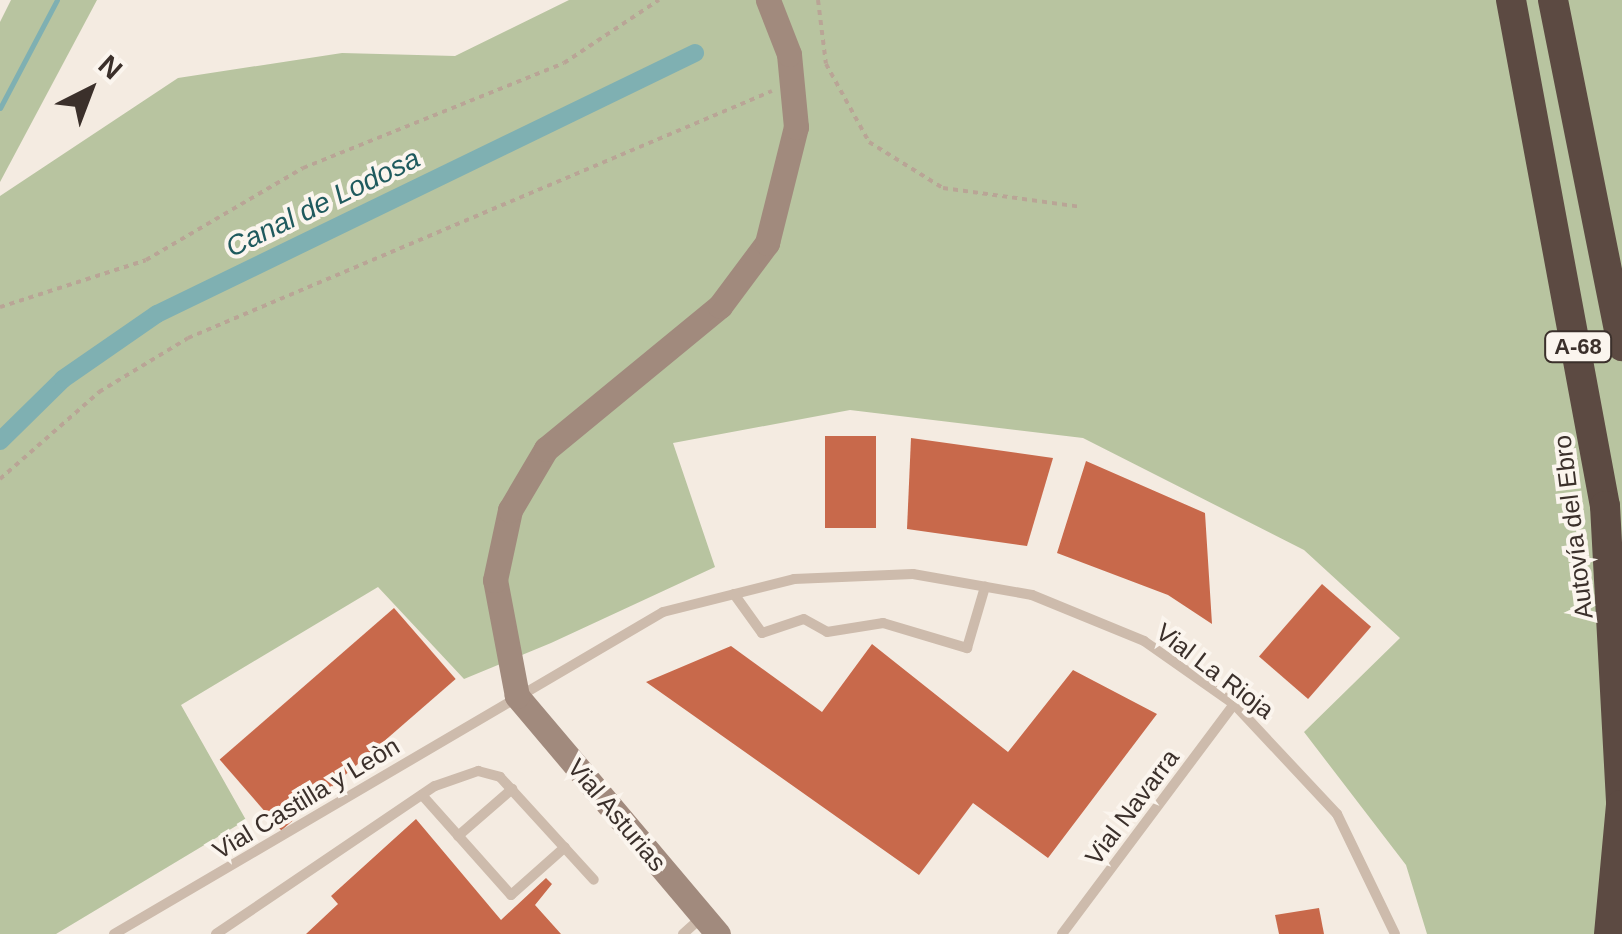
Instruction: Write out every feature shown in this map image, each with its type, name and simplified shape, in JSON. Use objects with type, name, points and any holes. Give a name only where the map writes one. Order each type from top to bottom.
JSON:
[{"type":"highway","name":"Autovía del Ebro","points":[[1511,0],[1606,506],[1620,698],[1609,934]]},
{"type":"highway","name":"A-68","points":[[1554,0],[1622,346]]},
{"type":"highway","points":[[1592,934],[1620,698]]},
{"type":"street","points":[[517,696],[494,580],[523,482],[576,419],[720,306],[747,273],[792,165],[795,88],[768,0]]},
{"type":"street","name":"Vial Asturias","points":[[517,696],[710,925]]},
{"type":"lane","name":"Vial La Rioja","points":[[517,696],[663,612],[794,579],[913,574],[1032,595],[1144,641],[1234,704],[1337,814],[1395,934]]},
{"type":"lane","points":[[734,594],[762,634],[804,619],[827,632],[884,623],[968,648],[985,587]]},
{"type":"lane","name":"Vial Castilla y Leòn","points":[[114,934],[517,696]]},
{"type":"lane","name":"Vial Navarra","points":[[1062,934],[1234,704]]},
{"type":"lane","points":[[216,934],[422,794],[478,771],[512,789],[594,880]]},
{"type":"lane","points":[[458,836],[512,789]]},
{"type":"lane","points":[[422,794],[510,896],[565,848]]},
{"type":"lane","points":[[683,934],[710,925]]},
{"type":"path","points":[[0,307],[146,260],[303,168],[564,63],[659,0]]},
{"type":"path","points":[[818,0],[826,64],[869,142],[944,188],[1082,207]]},
{"type":"path","points":[[0,478],[98,392],[188,338],[733,101],[795,88]]},
{"type":"green space","points":[[11,0],[97,0],[0,182],[0,22]]},
{"type":"green space","points":[[569,0],[1622,0],[1622,934],[1427,934],[1406,865],[1304,732],[1400,638],[1304,550],[1083,438],[850,410],[673,443],[715,567],[551,643],[464,679],[378,587],[181,705],[246,820],[56,934],[0,934],[0,196],[178,78],[342,53],[455,56]]},
{"type":"building","points":[[825,436],[876,436],[876,528],[825,528]]},
{"type":"building","points":[[911,438],[1053,458],[1027,546],[907,529]]},
{"type":"building","points":[[1086,461],[1205,513],[1212,624],[1168,595],[1057,553]]},
{"type":"building","points":[[1322,584],[1371,627],[1308,699],[1259,656]]},
{"type":"building","points":[[394,608],[456,679],[281,830],[220,760]]},
{"type":"building","points":[[872,644],[1008,752],[1073,670],[1157,714],[1048,858],[973,803],[919,875],[646,682],[731,646],[822,712]]},
{"type":"building","points":[[416,819],[501,920],[546,878],[552,884],[535,905],[561,934],[306,934],[338,904],[331,896]]},
{"type":"building","points":[[1319,908],[1324,934],[1279,934],[1275,915]]},
{"type":"waterway","points":[[0,108],[57,0]]},
{"type":"waterway","name":"Canal de Lodosa","points":[[0,441],[63,379],[157,314],[695,53]]}]
